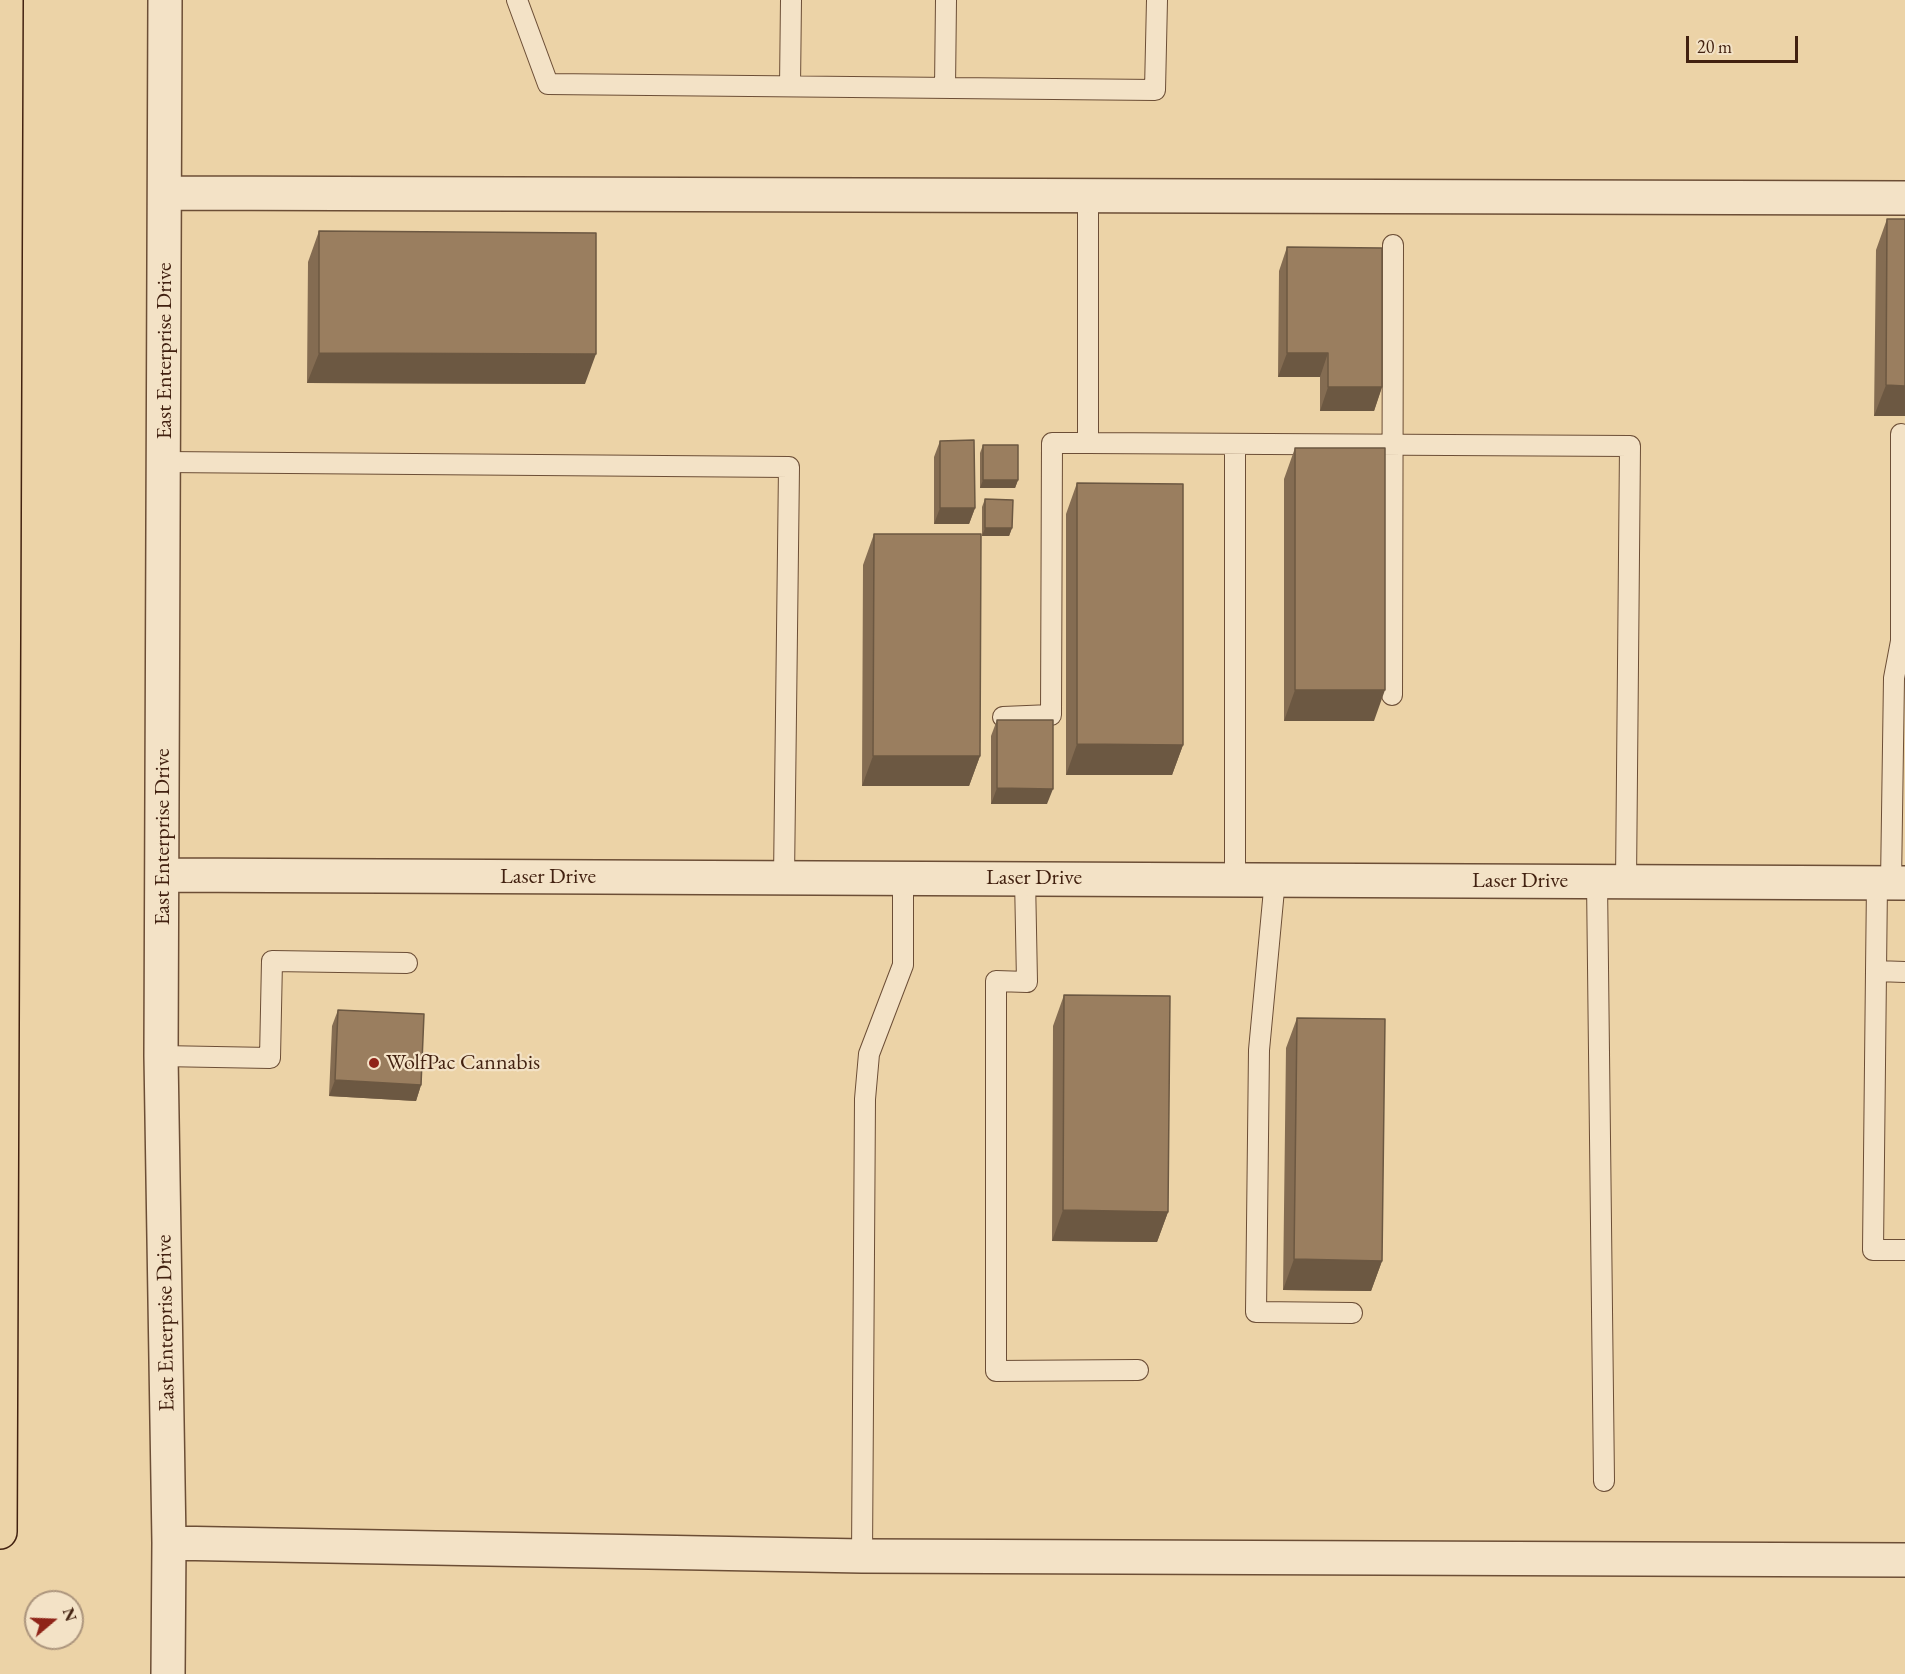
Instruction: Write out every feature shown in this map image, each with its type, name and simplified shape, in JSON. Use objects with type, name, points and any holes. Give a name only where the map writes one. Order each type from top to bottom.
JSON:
[{"type":"highway","points":[[0,1532],[6,0]]},
{"type":"street","name":"East Enterprise Drive","points":[[165,0],[164,875],[161,1056],[169,1543],[168,1674]]},
{"type":"street","points":[[165,193],[1905,198]]},
{"type":"street","name":"Laser Drive","points":[[164,875],[1235,878],[1891,883]]},
{"type":"street","points":[[169,1543],[862,1556],[1905,1560]]},
{"type":"lane","points":[[517,0],[548,84],[1155,90],[1157,0]]},
{"type":"lane","points":[[790,86],[791,0]]},
{"type":"lane","points":[[945,88],[946,0]]},
{"type":"lane","points":[[1088,196],[1088,443]]},
{"type":"lane","points":[[1392,694],[1393,245]]},
{"type":"lane","points":[[1900,434],[1901,641],[1894,678],[1891,883],[1876,972],[1873,1251],[1905,1250]]},
{"type":"lane","points":[[1003,717],[1051,715],[1052,443],[1630,446],[1612,882],[1604,1481]]},
{"type":"lane","points":[[1235,444],[1235,878]]},
{"type":"lane","points":[[164,462],[789,467],[784,878]]},
{"type":"lane","points":[[862,1556],[865,1099],[869,1054],[903,965],[903,878]]},
{"type":"lane","points":[[1025,878],[1027,982],[996,981],[996,1371],[1138,1370]]},
{"type":"lane","points":[[1275,879],[1259,1050],[1256,1312],[1352,1313]]},
{"type":"lane","points":[[161,1056],[270,1058],[272,961],[407,963]]},
{"type":"lane","points":[[1876,972],[1905,972]]},
{"type":"building","points":[[1887,219],[1905,219],[1905,386],[1886,385]]},
{"type":"building","points":[[319,231],[596,233],[596,354],[319,353]]},
{"type":"building","points":[[1287,247],[1382,248],[1382,387],[1328,387],[1328,353],[1287,353]]},
{"type":"building","points":[[974,440],[975,508],[940,508],[940,441]]},
{"type":"building","points":[[983,445],[1018,445],[1018,480],[983,480]]},
{"type":"building","points":[[1295,448],[1385,448],[1385,690],[1295,690]]},
{"type":"building","points":[[1077,483],[1183,484],[1183,745],[1077,744]]},
{"type":"building","points":[[985,499],[1013,500],[1012,528],[985,528]]},
{"type":"building","points":[[874,534],[981,534],[980,756],[873,756]]},
{"type":"building","points":[[997,720],[1053,720],[1053,789],[997,788]]},
{"type":"building","points":[[1064,995],[1170,996],[1168,1212],[1063,1210]]},
{"type":"building","name":"WolfPac Cannabis","points":[[338,1010],[424,1014],[421,1085],[335,1080]]},
{"type":"building","points":[[1297,1018],[1385,1019],[1382,1261],[1294,1259]]},
{"type":"place","name":"WolfPac Cannabis","points":[[374,1063]]}]
